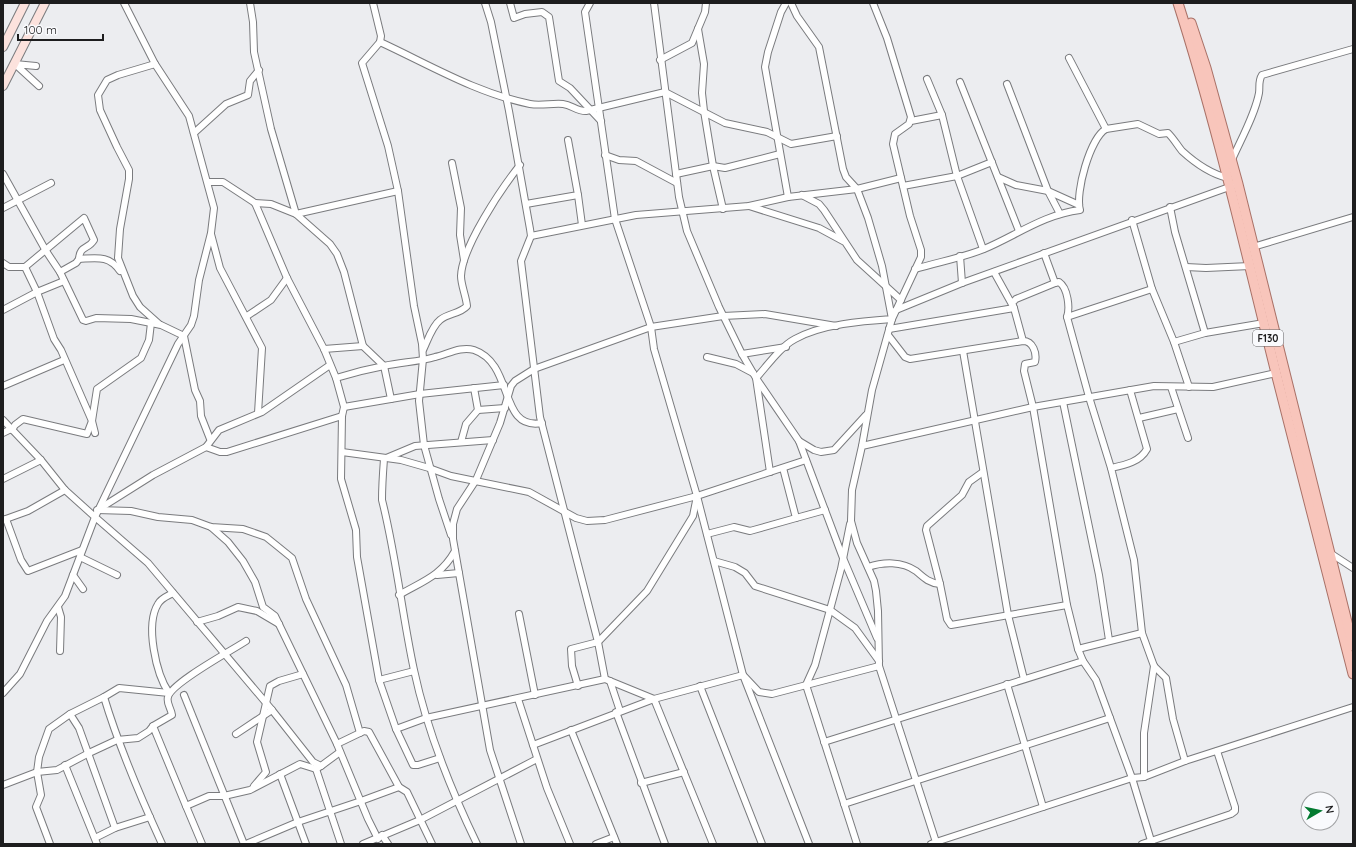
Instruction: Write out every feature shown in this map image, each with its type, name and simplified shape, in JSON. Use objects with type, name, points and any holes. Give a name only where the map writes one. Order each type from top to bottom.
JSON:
[{"type":"main road","name":"F130","points":[[1178,3],[1200,70],[1232,183],[1253,247],[1353,643]]},
{"type":"main road","name":"F130","points":[[1184,3],[1206,68],[1232,162],[1232,183],[1250,266],[1353,674]]},
{"type":"street","points":[[3,47],[25,3]]},
{"type":"street","points":[[3,86],[45,3]]},
{"type":"street","points":[[3,693],[20,674],[47,620],[65,596],[97,510],[178,344],[191,325],[194,316],[199,280],[211,233],[214,208],[194,133],[183,105],[155,64],[124,3]]},
{"type":"street","points":[[250,3],[253,22],[254,52],[271,129],[296,214]]},
{"type":"street","points":[[373,3],[381,36],[380,42],[362,63],[388,146],[398,191],[414,306],[423,350],[420,394],[424,445],[429,468],[453,539],[490,750],[522,844]]},
{"type":"street","points":[[485,3],[491,22],[520,165],[531,236],[521,261],[542,424],[607,680],[641,783],[665,844]]},
{"type":"street","points":[[510,3],[514,18],[525,14],[542,12],[549,17],[559,81],[570,88],[601,121]]},
{"type":"street","points":[[590,3],[585,12],[615,218],[651,327],[657,360],[697,496],[743,675],[809,844]]},
{"type":"street","points":[[654,3],[660,60],[677,183],[687,231],[723,316],[742,354],[754,376],[799,441],[843,558],[879,643]]},
{"type":"street","points":[[660,60],[692,43],[698,30],[706,3]]},
{"type":"street","points":[[786,3],[781,12],[768,52],[765,67],[788,197]]},
{"type":"street","points":[[791,3],[819,48],[846,177],[857,189],[878,252],[892,319]]},
{"type":"street","points":[[873,3],[887,38],[911,121]]},
{"type":"street","points":[[698,30],[704,64],[702,93],[704,111],[713,166],[723,209]]},
{"type":"street","points":[[380,42],[456,80],[506,98],[532,104],[554,103],[568,105],[576,110],[590,111],[665,92],[725,123],[767,132],[791,144],[838,136]]},
{"type":"street","points":[[1232,162],[1253,112],[1259,94],[1260,79],[1262,75],[1353,49]]},
{"type":"street","points":[[1069,58],[1106,129]]},
{"type":"street","points":[[15,64],[36,66]]},
{"type":"street","points":[[15,64],[39,86]]},
{"type":"street","points":[[155,64],[118,75],[107,80],[98,95],[100,110],[129,170],[118,253],[124,275],[132,296],[140,307],[161,325],[184,336]]},
{"type":"street","points":[[194,133],[226,104],[248,95],[250,81],[259,70]]},
{"type":"street","points":[[927,79],[942,114],[958,176],[983,249]]},
{"type":"street","points":[[960,82],[1018,231]]},
{"type":"street","points":[[1006,84],[1048,191],[1060,214]]},
{"type":"street","points":[[857,844],[806,685],[815,665],[843,558],[851,521],[852,490],[862,446],[866,415],[888,332],[896,310],[921,258],[892,144],[893,139],[895,134],[911,121],[942,114]]},
{"type":"street","points":[[915,269],[983,249],[1018,231],[1060,214],[1080,210],[1079,193],[1085,170],[1095,142],[1106,129],[1138,124],[1159,134],[1168,133],[1181,150],[1193,160],[1232,183]]},
{"type":"street","points":[[568,140],[582,225]]},
{"type":"street","points":[[676,174],[713,166],[725,168],[780,154]]},
{"type":"street","points":[[605,155],[618,160],[636,161],[677,183]]},
{"type":"street","points":[[903,186],[958,176],[992,162]]},
{"type":"street","points":[[452,163],[462,208],[460,235],[464,260]]},
{"type":"street","points":[[423,350],[438,321],[462,311],[467,306],[461,277],[464,260],[470,244],[498,196],[520,165]]},
{"type":"street","points":[[3,174],[46,251],[60,272],[83,320],[86,321],[96,318],[121,319],[161,325]]},
{"type":"street","points":[[998,177],[1016,185],[1048,191],[1079,205]]},
{"type":"street","points":[[531,236],[615,218],[749,206],[788,197],[857,189],[901,178]]},
{"type":"street","points":[[208,182],[224,182],[255,203],[287,278],[324,349],[336,378],[344,407],[342,416],[341,479],[356,530],[357,557],[379,680],[396,729],[413,764],[418,765],[440,758]]},
{"type":"street","points":[[3,208],[51,183]]},
{"type":"street","points":[[896,310],[962,283],[1232,183]]},
{"type":"street","points":[[296,214],[398,191]]},
{"type":"street","points":[[526,204],[578,195]]},
{"type":"street","points":[[802,195],[819,204],[856,260],[901,300]]},
{"type":"street","points":[[255,203],[271,204],[296,214],[330,244],[337,254],[344,272],[363,346],[384,366],[391,399]]},
{"type":"street","points":[[749,206],[819,228],[843,241]]},
{"type":"street","points":[[1170,207],[1172,223],[1205,333]]},
{"type":"street","points":[[1253,247],[1353,217]]},
{"type":"street","points":[[3,263],[9,268],[25,267],[84,218],[94,240],[92,244],[82,249],[76,263],[60,272]]},
{"type":"street","points":[[1132,220],[1152,290],[1174,342],[1189,387]]},
{"type":"street","points":[[211,233],[220,268],[260,342],[263,355],[258,413]]},
{"type":"street","points":[[1044,253],[1055,283]]},
{"type":"street","points":[[960,256],[962,283]]},
{"type":"street","points":[[79,259],[102,257],[110,260],[124,275]]},
{"type":"street","points":[[1186,267],[1206,268],[1250,266]]},
{"type":"street","points":[[25,267],[37,292],[64,360],[92,421],[95,433]]},
{"type":"street","points":[[994,272],[1014,308]]},
{"type":"street","points":[[246,316],[271,300],[287,278]]},
{"type":"street","points":[[3,310],[37,292],[64,281]]},
{"type":"street","points":[[1023,341],[1012,303],[1016,299],[1059,282],[1064,287],[1069,310],[1067,317],[1089,397],[1111,468],[1134,560],[1142,632],[1154,666],[1166,678],[1173,719],[1185,761]]},
{"type":"street","points":[[1067,317],[1152,290]]},
{"type":"street","points":[[888,332],[1014,308]]},
{"type":"street","points":[[453,539],[453,524],[457,509],[476,480],[515,381],[534,369],[651,327],[723,316],[765,314],[836,326]]},
{"type":"street","points":[[754,376],[794,339],[806,334],[860,321],[892,319]]},
{"type":"street","points":[[3,433],[12,429],[23,419],[87,434],[92,421],[97,389],[141,358],[149,340],[151,323]]},
{"type":"street","points":[[1174,342],[1205,333],[1264,323]]},
{"type":"street","points":[[171,331],[178,344]]},
{"type":"street","points":[[888,332],[905,357],[910,359],[1023,341],[1028,341],[1032,345],[1036,358],[1035,362],[1025,364],[1024,367],[1034,407],[1067,605],[1078,649],[1083,661],[1096,680],[1132,778],[1151,843]]},
{"type":"street","points":[[184,336],[195,390],[200,400],[201,416],[210,439]]},
{"type":"street","points":[[324,349],[363,346]]},
{"type":"street","points":[[742,354],[786,347]]},
{"type":"street","points":[[336,378],[384,366],[435,357],[454,350],[473,350],[485,356],[493,363],[516,414],[525,423],[531,425],[542,424]]},
{"type":"street","points":[[963,351],[1008,615],[1024,679]]},
{"type":"street","points":[[707,357],[736,364],[754,376],[770,472]]},
{"type":"street","points":[[3,386],[64,360]]},
{"type":"street","points":[[97,510],[146,479],[206,447],[210,439],[219,430],[258,413],[330,365]]},
{"type":"street","points":[[862,446],[1034,407],[1089,397],[1154,386],[1213,387],[1276,373]]},
{"type":"street","points":[[344,407],[420,394],[504,385]]},
{"type":"street","points":[[1171,387],[1188,438]]},
{"type":"street","points":[[474,388],[478,410]]},
{"type":"street","points":[[1111,468],[1126,465],[1145,454],[1147,449],[1130,390]]},
{"type":"street","points":[[1063,402],[1098,575],[1109,640]]},
{"type":"street","points":[[461,442],[466,424],[478,410],[505,408]]},
{"type":"street","points":[[1139,418],[1178,409]]},
{"type":"street","points":[[799,441],[814,450],[821,452],[834,450],[866,415]]},
{"type":"street","points":[[206,447],[220,452],[227,452],[342,416]]},
{"type":"street","points":[[3,420],[41,460],[65,490],[144,559],[319,768],[329,811],[341,844]]},
{"type":"street","points":[[384,459],[415,446],[493,440]]},
{"type":"street","points":[[342,452],[384,459],[401,460],[429,468],[443,474],[529,492],[576,518],[587,521],[605,520],[697,496],[806,460]]},
{"type":"street","points":[[384,459],[382,500],[414,671],[426,718],[440,758],[456,801],[477,844]]},
{"type":"street","points":[[3,479],[41,460]]},
{"type":"street","points":[[783,468],[796,518]]},
{"type":"street","points":[[983,472],[969,482],[962,495],[927,526],[926,530],[940,584],[947,619],[951,625],[1067,605]]},
{"type":"street","points":[[65,490],[28,511],[4,520],[21,560],[28,572],[81,554],[117,575]]},
{"type":"street","points":[[578,686],[572,666],[571,649],[598,642],[647,591],[693,516],[697,496]]},
{"type":"street","points":[[97,510],[142,512],[158,517],[192,520],[211,527],[243,529],[266,537],[292,558],[309,606],[346,685],[360,733]]},
{"type":"street","points":[[707,534],[734,527],[750,532],[825,510]]},
{"type":"street","points":[[851,521],[856,543],[868,567],[876,591],[879,663],[934,843],[1132,778],[1144,777],[1185,761],[1353,707]]},
{"type":"street","points":[[211,527],[228,542],[243,561],[255,582],[263,607],[275,616],[337,744],[361,801],[380,837],[388,844]]},
{"type":"street","points":[[399,595],[437,575],[444,568],[455,551]]},
{"type":"street","points":[[1330,554],[1353,568]]},
{"type":"street","points":[[714,561],[745,573],[755,586],[830,610],[855,628],[879,663]]},
{"type":"street","points":[[868,567],[878,564],[898,564],[908,566],[926,580],[940,584]]},
{"type":"street","points":[[437,575],[459,573]]},
{"type":"street","points":[[73,575],[83,589]]},
{"type":"street","points":[[169,693],[162,681],[153,651],[152,636],[158,604],[165,597],[173,593]]},
{"type":"street","points":[[58,607],[60,618],[60,651]]},
{"type":"street","points":[[197,622],[218,616],[238,607],[257,611],[279,624]]},
{"type":"street","points":[[519,614],[535,695]]},
{"type":"street","points":[[1078,649],[1142,632]]},
{"type":"street","points":[[3,785],[37,772],[57,770],[117,740],[138,738],[149,731],[153,726],[172,715],[167,702],[169,693],[186,678],[246,641]]},
{"type":"street","points":[[824,742],[1083,661]]},
{"type":"street","points":[[743,675],[759,692],[772,694],[879,663]]},
{"type":"street","points":[[1144,777],[1144,732],[1154,666]]},
{"type":"street","points":[[379,680],[414,671]]},
{"type":"street","points":[[250,790],[266,772],[257,742],[265,702],[270,686],[278,681],[303,674]]},
{"type":"street","points":[[533,745],[654,698],[743,675]]},
{"type":"street","points":[[396,729],[426,718],[482,705],[607,680],[654,698],[713,844]]},
{"type":"street","points":[[1007,684],[1043,807]]},
{"type":"street","points":[[700,686],[762,844]]},
{"type":"street","points":[[50,844],[36,807],[41,795],[37,772],[39,757],[49,729],[70,714],[119,688],[169,693]]},
{"type":"street","points":[[184,695],[224,796],[245,844],[298,822],[399,787]]},
{"type":"street","points":[[104,697],[117,740],[162,844]]},
{"type":"street","points":[[518,699],[547,788],[570,844]]},
{"type":"street","points":[[236,734],[272,710]]},
{"type":"street","points":[[70,714],[79,728],[89,753],[115,828]]},
{"type":"street","points":[[844,804],[1110,718]]},
{"type":"street","points":[[153,726],[202,844]]},
{"type":"street","points":[[337,744],[366,730],[369,732],[399,787],[407,792],[432,844]]},
{"type":"street","points":[[571,730],[617,844]]},
{"type":"street","points":[[1142,844],[1151,843],[1231,814],[1235,811],[1235,806],[1217,751]]},
{"type":"street","points":[[186,806],[210,796],[224,796],[250,790],[300,764],[319,768],[340,752]]},
{"type":"street","points":[[363,844],[420,820],[537,759]]},
{"type":"street","points":[[65,765],[96,841],[115,828],[150,817]]},
{"type":"street","points":[[641,783],[684,772]]},
{"type":"street","points":[[280,774],[306,844]]},
{"type":"street","points":[[596,844],[614,837]]}]
